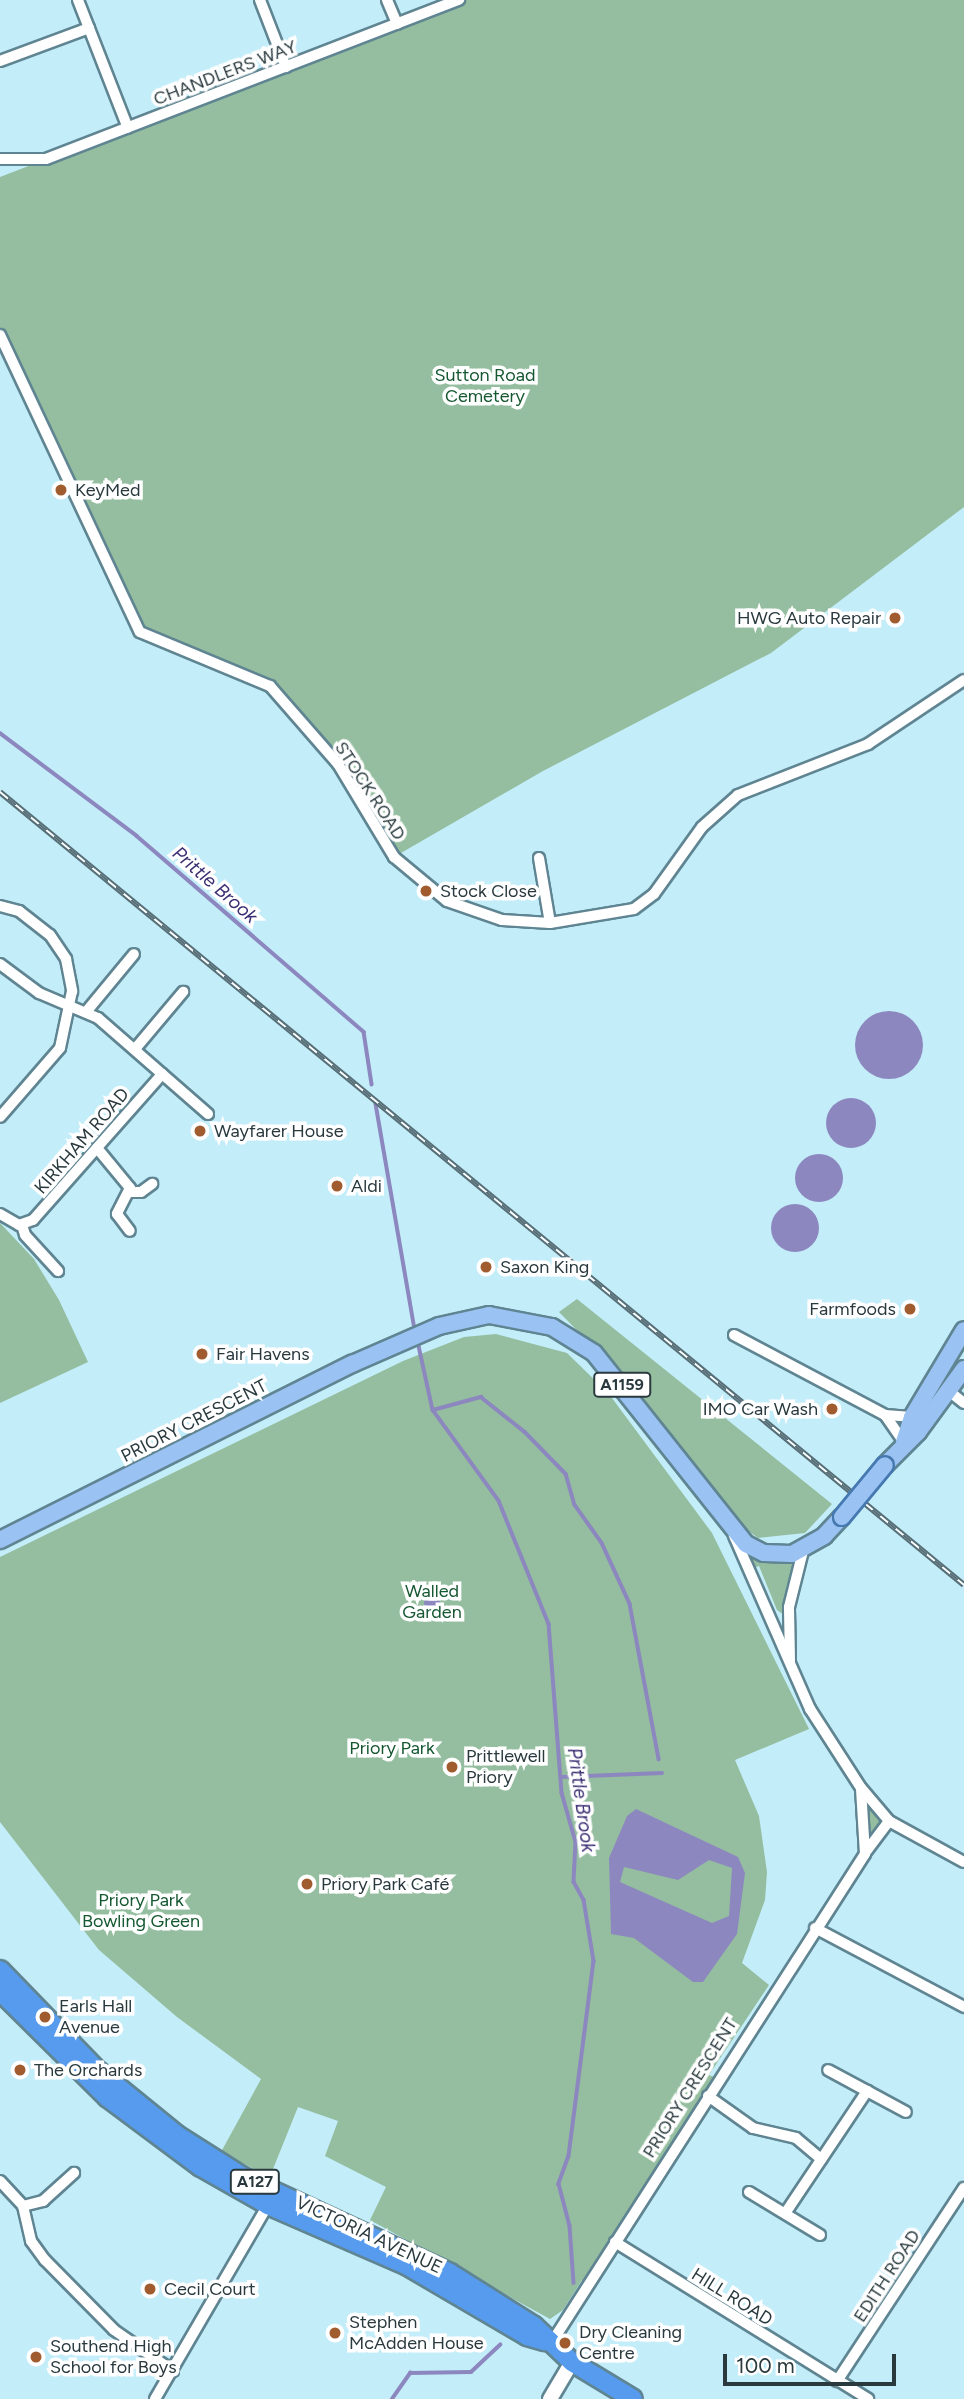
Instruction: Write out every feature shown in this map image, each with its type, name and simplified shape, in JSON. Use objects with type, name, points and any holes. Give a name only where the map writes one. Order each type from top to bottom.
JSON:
[{"type":"highway","name":"VICTORIA AVENUE","points":[[0,1970],[97,2070],[177,2135],[243,2177],[450,2273],[534,2326],[547,2343],[572,2362],[633,2399]]},
{"type":"highway","name":"VICTORIA AVENUE","points":[[0,1992],[136,2120],[201,2167],[268,2205],[406,2265],[527,2336],[547,2343]]},
{"type":"main road","name":"PRIORY CRESCENT","points":[[0,1540],[352,1364],[439,1326],[489,1315],[551,1327],[594,1353],[746,1544],[764,1553],[780,1556],[803,1551]]},
{"type":"main road","points":[[904,1442],[912,1417],[964,1330]]},
{"type":"main road","points":[[803,1551],[842,1517],[904,1442],[918,1432],[964,1370]]},
{"type":"street","points":[[78,0],[128,128]]},
{"type":"street","points":[[260,0],[286,66]]},
{"type":"street","points":[[387,0],[397,24]]},
{"type":"street","name":"CHANDLERS WAY","points":[[0,159],[47,159],[459,0]]},
{"type":"street","points":[[0,61],[89,28]]},
{"type":"street","name":"STOCK ROAD","points":[[0,335],[140,632],[270,686],[338,764],[394,857],[447,901],[502,920],[551,923],[634,909],[654,894],[702,827],[738,795],[868,744],[964,680]]},
{"type":"street","points":[[539,858],[551,923]]},
{"type":"street","points":[[0,906],[31,919],[59,947],[70,974],[72,1008],[60,1048],[0,1117]]},
{"type":"street","points":[[86,1012],[134,954]]},
{"type":"street","points":[[1,966],[39,993],[86,1012],[135,1049],[208,1114]]},
{"type":"street","points":[[135,1049],[183,992]]},
{"type":"street","name":"KIRKHAM ROAD","points":[[22,1225],[33,1220],[162,1074]]},
{"type":"street","points":[[97,1148],[131,1192]]},
{"type":"street","points":[[131,1192],[141,1192],[152,1184]]},
{"type":"street","points":[[130,1231],[117,1214],[131,1192]]},
{"type":"street","points":[[0,1214],[7,1221],[22,1225],[25,1235],[58,1271]]},
{"type":"street","points":[[734,1335],[885,1415],[912,1417]]},
{"type":"street","points":[[949,1391],[964,1403]]},
{"type":"street","points":[[885,1415],[904,1442]]},
{"type":"street","name":"PRIORY CRESCENT","points":[[730,1526],[810,1709],[861,1788],[865,1854]]},
{"type":"street","name":"PRIORY CRESCENT","points":[[790,1665],[789,1607],[803,1551]]},
{"type":"street","points":[[861,1788],[889,1821],[964,1862]]},
{"type":"street","name":"PRIORY CRESCENT","points":[[547,2343],[615,2242],[815,1928],[889,1821]]},
{"type":"street","points":[[815,1928],[964,2007]]},
{"type":"street","points":[[828,2070],[906,2112]]},
{"type":"street","points":[[786,2213],[867,2091]]},
{"type":"street","points":[[708,2096],[752,2128],[796,2137],[821,2159]]},
{"type":"street","points":[[23,2206],[43,2201],[74,2173]]},
{"type":"street","points":[[0,2181],[23,2206],[32,2241],[45,2260],[114,2329],[173,2371]]},
{"type":"street","name":"EDITH ROAD","points":[[837,2381],[964,2188]]},
{"type":"street","points":[[749,2192],[820,2235]]},
{"type":"street","points":[[155,2399],[268,2205]]},
{"type":"street","name":"HILL ROAD","points":[[615,2242],[868,2399]]},
{"type":"street","points":[[550,2399],[572,2362]]},
{"type":"green space","name":"Sutton Road Cemetery","points":[[459,0],[964,0],[964,507],[771,653],[543,771],[394,857],[338,764],[270,686],[140,632],[0,335],[0,177]]},
{"type":"green space","points":[[0,1223],[34,1259],[59,1300],[88,1362],[0,1403]]},
{"type":"green space","points":[[577,1299],[832,1504],[805,1533],[758,1538],[735,1521],[618,1372],[559,1312]]},
{"type":"green space","name":"Priory Park","points":[[496,1334],[567,1353],[609,1394],[712,1533],[809,1729],[735,1760],[759,1816],[767,1872],[765,1900],[742,1963],[769,1985],[709,2075],[714,2077],[583,2285],[582,2280],[563,2310],[550,2319],[370,2220],[386,2187],[325,2156],[338,2121],[298,2107],[273,2169],[260,2172],[221,2152],[261,2079],[177,2017],[99,1950],[0,1822],[0,1557],[403,1361],[464,1337]]},
{"type":"green space","points":[[739,1546],[795,1560],[784,1615],[777,1610],[759,1566],[751,1569]]},
{"type":"green space","points":[[861,1788],[889,1821],[865,1854]]},
{"type":"shaded area","points":[[889,1011],[902,1014],[913,1021],[920,1032],[923,1045],[920,1058],[913,1069],[902,1076],[889,1079],[876,1076],[865,1069],[858,1058],[855,1045],[858,1032],[865,1021],[876,1014]]},
{"type":"shaded area","points":[[851,1098],[869,1105],[876,1123],[869,1141],[851,1148],[833,1141],[826,1123],[833,1105]]},
{"type":"shaded area","points":[[819,1154],[836,1161],[843,1178],[836,1195],[819,1202],[802,1195],[795,1178],[802,1161]]},
{"type":"shaded area","points":[[795,1204],[812,1211],[819,1228],[812,1245],[795,1252],[778,1245],[771,1228],[778,1211]]},
{"type":"shaded area","points":[[429,1595],[435,1595],[440,1603],[438,1609],[429,1611],[424,1606],[424,1600]]},
{"type":"shaded area","points":[[636,1809],[738,1857],[745,1873],[737,1934],[703,1982],[693,1982],[634,1938],[611,1934],[609,1858],[627,1816]],"holes":[[[709,1860],[732,1868],[729,1916],[712,1923],[620,1882],[624,1867],[678,1880]]]},
{"type":"waterway","name":"Prittle Brook","points":[[0,733],[137,836],[364,1032],[372,1084]]},
{"type":"waterway","name":"Prittle Brook","points":[[376,1104],[414,1325]]},
{"type":"waterway","name":"Prittle Brook","points":[[419,1346],[433,1410],[499,1501],[549,1624],[562,1793],[576,1842],[574,1882],[584,1900],[594,1961],[569,2156],[559,2184],[570,2226],[574,2283]]},
{"type":"waterway","points":[[433,1410],[481,1397],[525,1432],[566,1474],[575,1505],[602,1543],[630,1604],[659,1759]]},
{"type":"waterway","points":[[561,1777],[662,1773]]},
{"type":"waterway","name":"Prittle Brook","points":[[392,2399],[410,2373],[471,2372],[500,2345]]},
{"type":"railway","points":[[0,792],[964,1585]]},
{"type":"place","name":"KeyMed","points":[[61,490]]},
{"type":"place","name":"HWG Auto Repair","points":[[895,618]]},
{"type":"place","name":"Stock Close","points":[[426,891]]},
{"type":"place","name":"Wayfarer House","points":[[200,1131]]},
{"type":"place","name":"Aldi","points":[[337,1186]]},
{"type":"place","name":"Saxon King","points":[[486,1267]]},
{"type":"place","name":"Farmfoods","points":[[910,1309]]},
{"type":"place","name":"Fair Havens","points":[[202,1354]]},
{"type":"place","name":"IMO Car Wash","points":[[832,1409]]},
{"type":"place","name":"Prittlewell Priory","points":[[452,1767]]},
{"type":"place","name":"Priory Park Café","points":[[307,1884]]},
{"type":"place","name":"Earls Hall Avenue","points":[[45,2017]]},
{"type":"place","name":"The Orchards","points":[[20,2070]]},
{"type":"place","name":"Cecil Court","points":[[150,2289]]},
{"type":"place","name":"Stephen McAdden House","points":[[335,2333]]},
{"type":"place","name":"Dry Cleaning Centre","points":[[565,2343]]},
{"type":"place","name":"Southend High School for Boys","points":[[36,2357]]},
{"type":"park label","name":"Walled Garden","points":[[432,1602]]},
{"type":"park label","name":"Priory Park Bowling Green","points":[[141,1911]]}]
